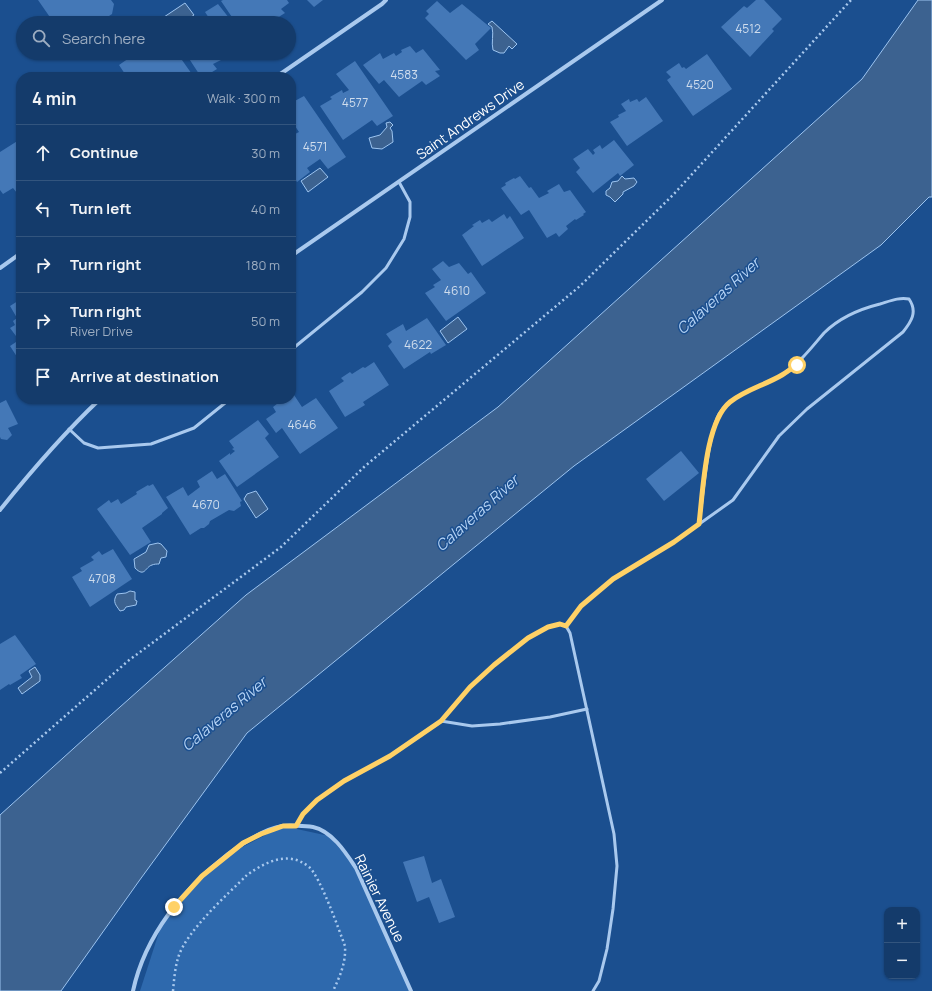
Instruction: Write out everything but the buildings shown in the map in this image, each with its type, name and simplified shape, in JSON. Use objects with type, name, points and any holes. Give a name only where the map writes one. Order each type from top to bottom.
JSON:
[{"type":"street","points":[[283,72],[386,0]]},
{"type":"street","name":"Saint Andrews Drive","points":[[296,252],[662,0]]},
{"type":"street","points":[[0,268],[16,257]]},
{"type":"street","points":[[0,510],[31,471],[69,429],[95,404]]},
{"type":"street","points":[[133,991],[144,957],[159,928],[174,907],[202,876],[243,843],[261,834],[283,826],[296,826]]},
{"type":"street","name":"Rainier Avenue","points":[[296,826],[314,828],[330,836],[345,851],[356,868],[411,991]]},
{"type":"lane","points":[[296,346],[362,292],[386,268],[404,239],[410,217],[410,202],[399,182]]},
{"type":"lane","points":[[566,626],[581,606],[613,579],[674,542],[733,500],[779,436],[807,409],[903,332],[913,320],[914,311],[910,299],[895,299],[870,306],[846,316],[825,332],[797,365],[782,375],[740,395],[729,403],[719,414],[713,430],[708,454],[699,524]]},
{"type":"lane","points":[[69,429],[84,443],[98,448],[151,444],[194,428],[224,404]]},
{"type":"lane","points":[[296,826],[303,814],[344,781],[390,756],[441,721],[470,687],[494,665],[528,638],[548,627],[560,624],[566,626],[570,633],[614,834],[617,866],[607,949],[599,981],[593,991]]},
{"type":"lane","points":[[441,721],[472,726],[500,724],[550,717],[587,709]]},
{"type":"path","points":[[0,773],[128,661],[281,547],[364,467],[580,286],[673,195],[851,0]]},
{"type":"path","points":[[173,991],[179,956],[191,934],[247,875],[273,860],[286,858],[297,860],[310,867],[317,879],[345,946],[346,956],[343,968],[333,991]]},
{"type":"shaded area","points":[[283,826],[329,836],[356,868],[411,991],[140,991],[162,923],[223,857]]},
{"type":"water","name":"Calaveras River","points":[[918,0],[932,0],[932,197],[929,197],[881,245],[574,466],[247,733],[61,991],[0,991],[0,815],[246,595],[498,407],[862,79]]},
{"type":"water","points":[[185,3],[194,15],[192,16],[166,16]]},
{"type":"water","points":[[492,21],[517,44],[512,49],[509,46],[504,53],[493,50],[492,27],[488,24]]},
{"type":"water","points":[[390,122],[393,125],[390,128],[392,131],[393,142],[382,149],[372,148],[369,138],[380,135],[387,127],[386,123]]},
{"type":"water","points":[[320,168],[328,177],[308,192],[301,181]]},
{"type":"water","points":[[622,176],[625,179],[634,178],[637,182],[634,186],[623,192],[623,194],[615,202],[606,195],[606,191],[610,188],[612,182],[618,181]]},
{"type":"water","points":[[458,317],[467,329],[448,343],[440,331]]},
{"type":"water","points":[[256,491],[268,509],[256,518],[244,499],[247,494]]},
{"type":"water","points":[[158,543],[161,544],[167,551],[166,557],[161,558],[159,564],[150,566],[143,572],[138,571],[135,568],[134,559],[146,552],[149,545]]},
{"type":"water","points":[[130,591],[135,592],[135,600],[137,601],[136,605],[126,607],[124,610],[120,611],[115,603],[117,594]]},
{"type":"water","points":[[35,667],[40,675],[40,681],[22,694],[18,688],[32,677],[29,671]]},
{"type":"route","points":[[174,907],[202,876],[243,843],[261,834],[283,826],[296,826],[303,814],[317,800],[344,781],[390,756],[426,733],[441,721],[470,687],[494,665],[528,638],[548,627],[560,624],[566,626],[581,606],[613,579],[674,542],[699,524],[708,454],[713,430],[719,414],[729,403],[740,395],[782,375],[797,365]]}]
